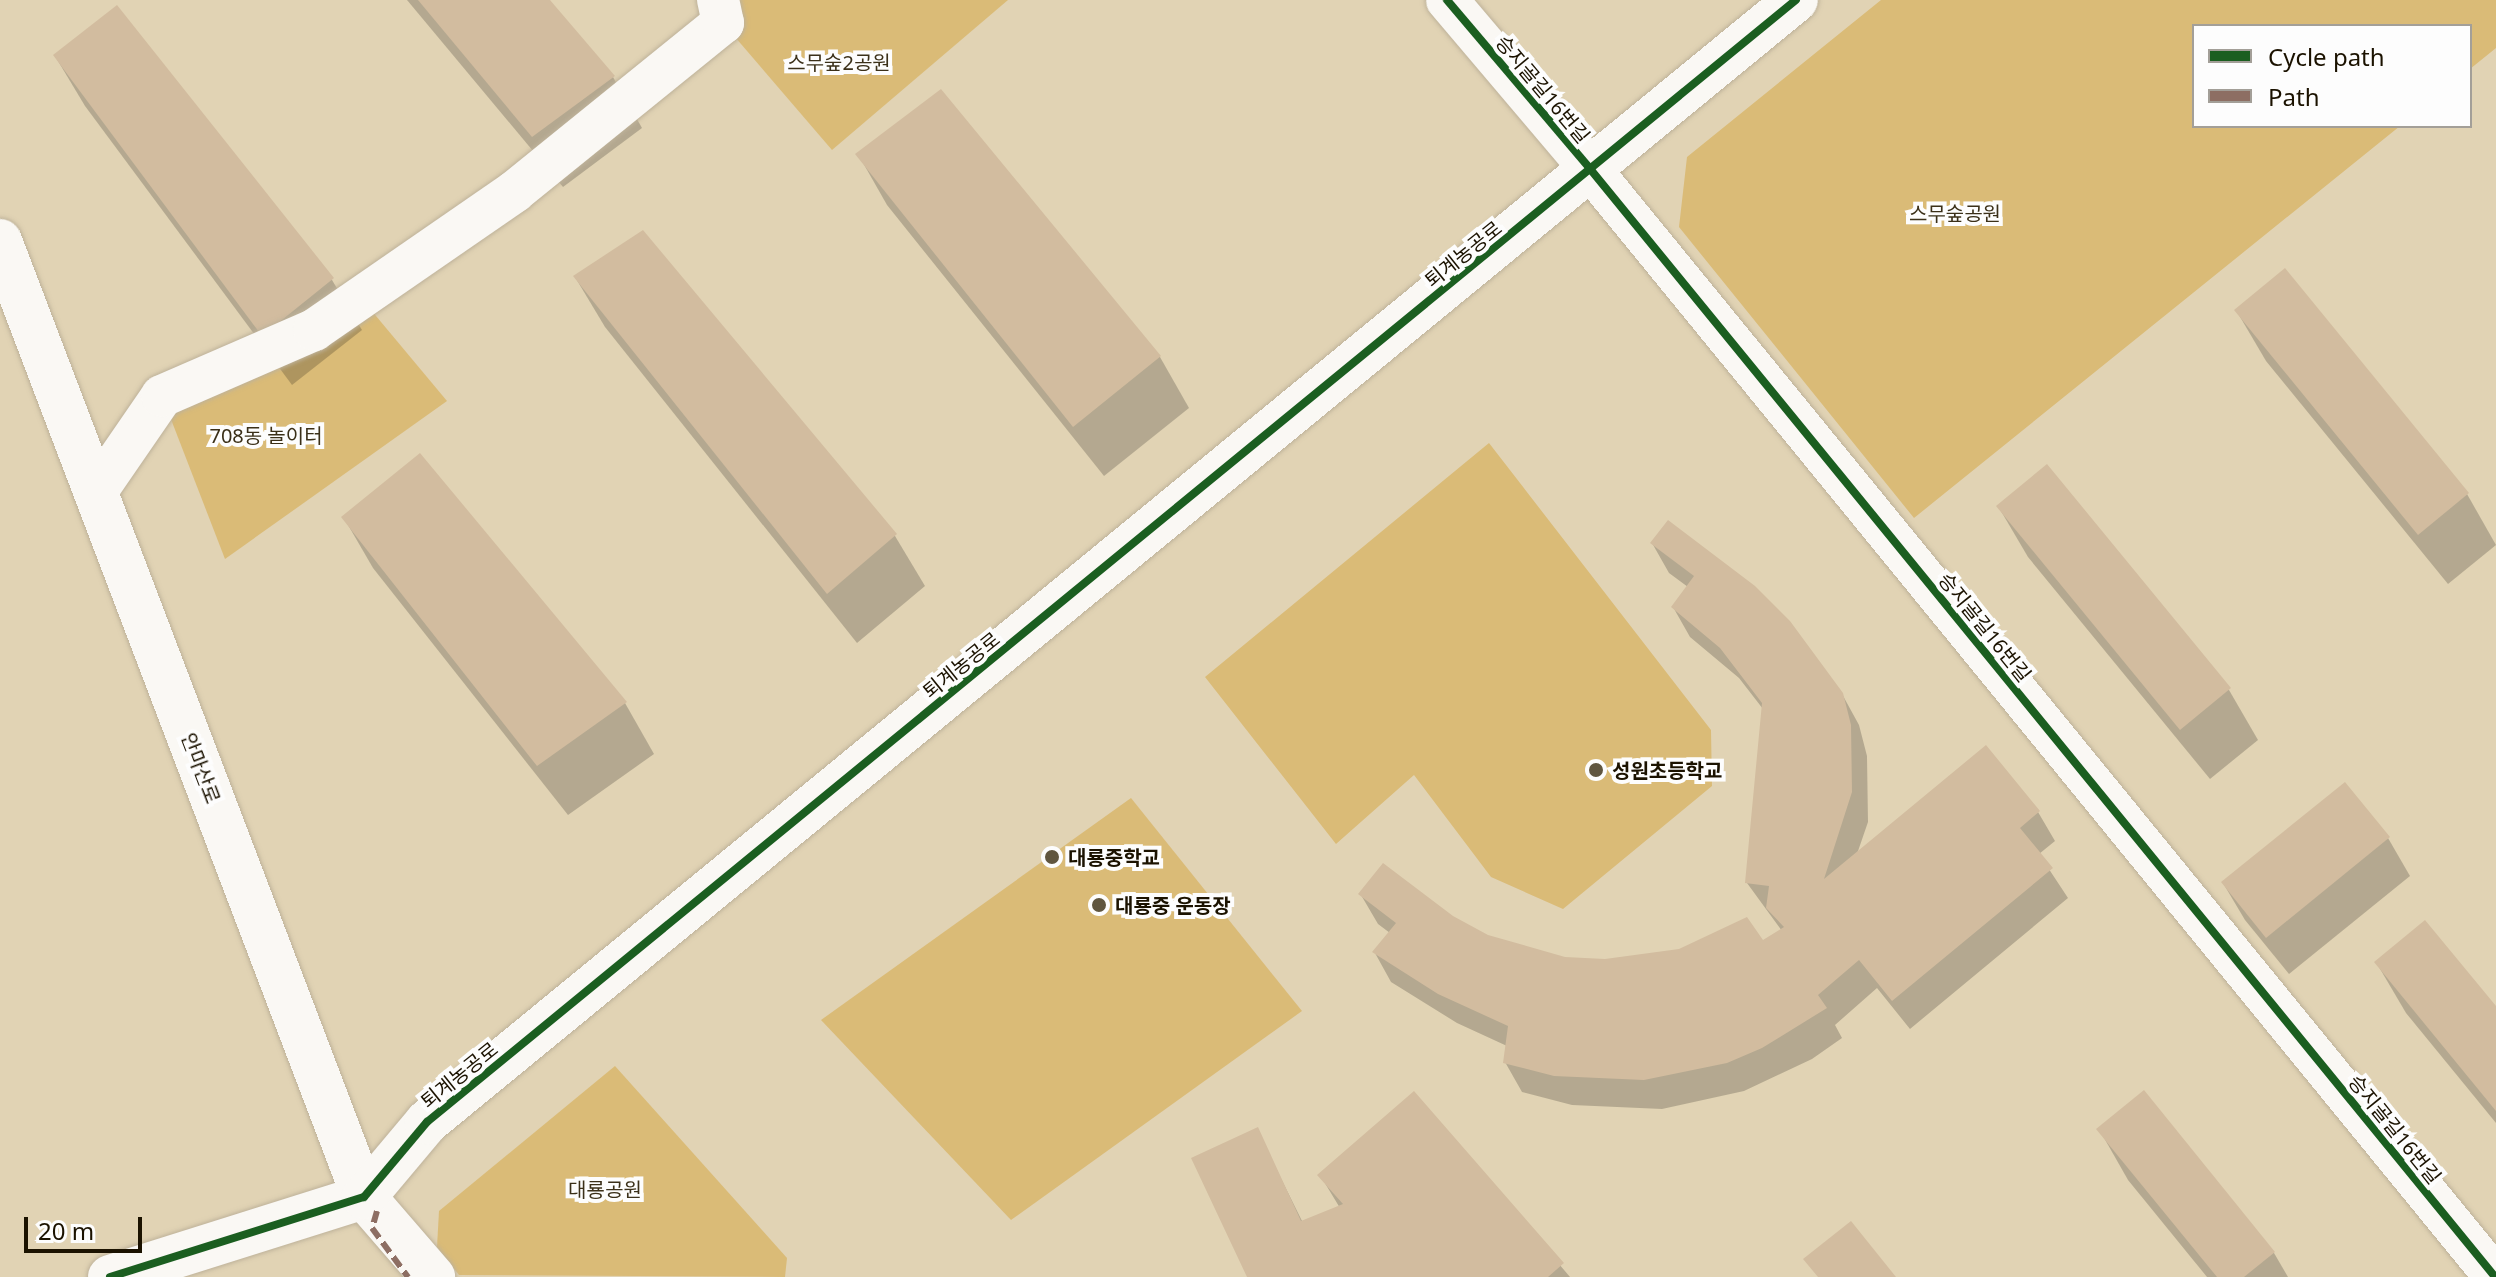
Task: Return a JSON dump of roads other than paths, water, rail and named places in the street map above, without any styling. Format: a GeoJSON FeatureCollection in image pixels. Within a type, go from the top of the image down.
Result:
{"type":"FeatureCollection","features":[{"type":"Feature","properties":{"kind":"street"},"geometry":{"type":"LineString","coordinates":[[96,492],[162,396],[314,330],[514,192],[723,23],[718,0]]}},
{"type":"Feature","properties":{"kind":"street","name":"승지골길16번길"},"geometry":{"type":"LineString","coordinates":[[1447,0],[1591,170],[2495,1277]]}},
{"type":"Feature","properties":{"kind":"street","name":"퇴계농공로"},"geometry":{"type":"LineString","coordinates":[[364,1197],[427,1122],[1796,0]]}},
{"type":"Feature","properties":{"kind":"street","name":"안마산로"},"geometry":{"type":"LineString","coordinates":[[0,241],[364,1197],[433,1277]]}},
{"type":"Feature","properties":{"kind":"street"},"geometry":{"type":"LineString","coordinates":[[110,1277],[364,1197]]}},
{"type":"Feature","properties":{"kind":"place","name":"성원초등학교"},"geometry":{"type":"Point","coordinates":[1596,770]}},
{"type":"Feature","properties":{"kind":"place","name":"대룡중학교"},"geometry":{"type":"Point","coordinates":[1052,857]}},
{"type":"Feature","properties":{"kind":"place","name":"대룡중 운동장"},"geometry":{"type":"Point","coordinates":[1099,905]}},
{"type":"Feature","properties":{"kind":"park label","name":"스무숲2공원"},"geometry":{"type":"Point","coordinates":[839,62]}},
{"type":"Feature","properties":{"kind":"park label","name":"스무숲공원"},"geometry":{"type":"Point","coordinates":[1955,213]}},
{"type":"Feature","properties":{"kind":"park label","name":"708동 놀이터"},"geometry":{"type":"Point","coordinates":[266,435]}},
{"type":"Feature","properties":{"kind":"park label","name":"대룡공원"},"geometry":{"type":"Point","coordinates":[605,1189]}}]}
